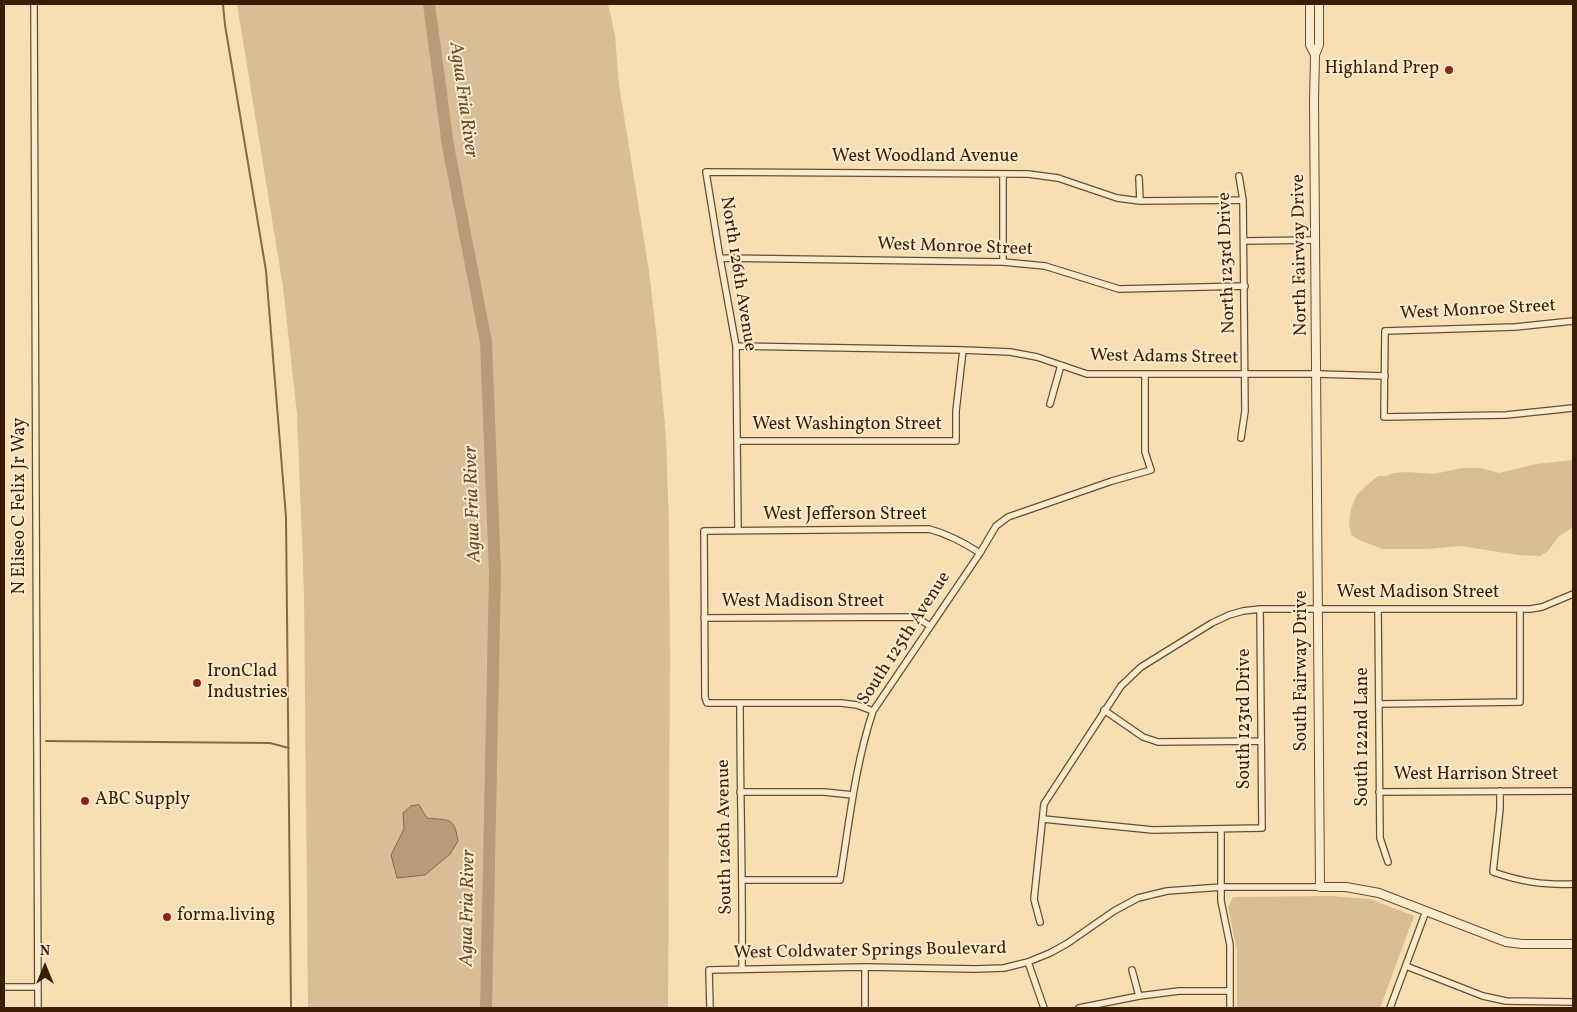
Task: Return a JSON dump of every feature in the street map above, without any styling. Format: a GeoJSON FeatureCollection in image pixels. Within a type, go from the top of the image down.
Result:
{"type":"FeatureCollection","features":[{"type":"Feature","properties":{"kind":"street","name":"N Eliseo C Felix Jr Way"},"geometry":{"type":"LineString","coordinates":[[34,4],[38,1008]]}},
{"type":"Feature","properties":{"kind":"street","name":"North Fairway Drive"},"geometry":{"type":"LineString","coordinates":[[1310,4],[1310,45],[1315,55]]}},
{"type":"Feature","properties":{"kind":"street","name":"North Fairway Drive"},"geometry":{"type":"LineString","coordinates":[[1317,455],[1314,111],[1315,55],[1319,45],[1319,4]]}},
{"type":"Feature","properties":{"kind":"street","name":"West Woodland Avenue"},"geometry":{"type":"LineString","coordinates":[[706,172],[1028,174],[1058,178],[1117,198],[1140,201],[1243,200]]}},
{"type":"Feature","properties":{"kind":"street","name":"North 126th Avenue"},"geometry":{"type":"LineString","coordinates":[[706,172],[736,346],[738,441]]}},
{"type":"Feature","properties":{"kind":"street"},"geometry":{"type":"LineString","coordinates":[[1003,174],[1004,262]]}},
{"type":"Feature","properties":{"kind":"street","name":"North 123rd Drive"},"geometry":{"type":"LineString","coordinates":[[1239,176],[1243,200],[1246,374],[1245,411],[1241,438]]}},
{"type":"Feature","properties":{"kind":"street"},"geometry":{"type":"LineString","coordinates":[[1139,178],[1140,201]]}},
{"type":"Feature","properties":{"kind":"street"},"geometry":{"type":"LineString","coordinates":[[1244,241],[1316,240]]}},
{"type":"Feature","properties":{"kind":"street","name":"West Monroe Street"},"geometry":{"type":"LineString","coordinates":[[720,258],[1004,262],[1045,266],[1120,290],[1245,286]]}},
{"type":"Feature","properties":{"kind":"street","name":"West Monroe Street"},"geometry":{"type":"LineString","coordinates":[[1385,376],[1385,331],[1515,327],[1573,320]]}},
{"type":"Feature","properties":{"kind":"street","name":"West Adams Street"},"geometry":{"type":"LineString","coordinates":[[736,346],[1010,352],[1037,357],[1087,374],[1317,374],[1385,376]]}},
{"type":"Feature","properties":{"kind":"street","name":"West Washington Street"},"geometry":{"type":"LineString","coordinates":[[738,441],[956,441],[956,411],[963,350]]}},
{"type":"Feature","properties":{"kind":"street"},"geometry":{"type":"LineString","coordinates":[[1050,404],[1061,365]]}},
{"type":"Feature","properties":{"kind":"street","name":"South 125th Avenue"},"geometry":{"type":"LineString","coordinates":[[743,880],[840,880],[865,733],[873,711],[980,553],[996,526],[1008,517],[1112,481],[1151,470],[1146,452],[1145,374]]}},
{"type":"Feature","properties":{"kind":"street"},"geometry":{"type":"LineString","coordinates":[[1385,376],[1384,417],[1506,415],[1573,408]]}},
{"type":"Feature","properties":{"kind":"street"},"geometry":{"type":"LineString","coordinates":[[738,441],[738,530]]}},
{"type":"Feature","properties":{"kind":"street","name":"South Fairway Drive"},"geometry":{"type":"LineString","coordinates":[[1317,455],[1320,887]]}},
{"type":"Feature","properties":{"kind":"street","name":"West Jefferson Street"},"geometry":{"type":"LineString","coordinates":[[704,618],[704,531],[929,529],[947,534],[980,553]]}},
{"type":"Feature","properties":{"kind":"street","name":"West Madison Street"},"geometry":{"type":"LineString","coordinates":[[1040,922],[1034,900],[1044,804],[1121,686],[1141,668],[1212,623],[1229,615],[1260,609],[1520,609],[1542,607],[1573,594]]}},
{"type":"Feature","properties":{"kind":"street","name":"South 123rd Drive"},"geometry":{"type":"LineString","coordinates":[[1221,830],[1262,828],[1260,609]]}},
{"type":"Feature","properties":{"kind":"street","name":"South 122nd Lane"},"geometry":{"type":"LineString","coordinates":[[1378,609],[1380,838],[1388,862]]}},
{"type":"Feature","properties":{"kind":"street"},"geometry":{"type":"LineString","coordinates":[[1380,704],[1520,702],[1520,609]]}},
{"type":"Feature","properties":{"kind":"street","name":"West Madison Street"},"geometry":{"type":"LineString","coordinates":[[704,618],[916,617],[930,626]]}},
{"type":"Feature","properties":{"kind":"street"},"geometry":{"type":"LineString","coordinates":[[704,618],[705,697],[707,703],[841,703],[873,711]]}},
{"type":"Feature","properties":{"kind":"street","name":"South 126th Avenue"},"geometry":{"type":"LineString","coordinates":[[740,704],[743,880],[742,970]]}},
{"type":"Feature","properties":{"kind":"street"},"geometry":{"type":"LineString","coordinates":[[1104,710],[1143,737],[1158,742],[1261,741]]}},
{"type":"Feature","properties":{"kind":"street"},"geometry":{"type":"LineString","coordinates":[[1500,791],[1500,810],[1493,872],[1513,879],[1534,883],[1548,885],[1573,884]]}},
{"type":"Feature","properties":{"kind":"street","name":"West Harrison Street"},"geometry":{"type":"LineString","coordinates":[[1379,792],[1573,791]]}},
{"type":"Feature","properties":{"kind":"street"},"geometry":{"type":"LineString","coordinates":[[740,792],[824,792],[854,795]]}},
{"type":"Feature","properties":{"kind":"street"},"geometry":{"type":"LineString","coordinates":[[1043,819],[1153,830],[1221,830],[1221,901],[1230,945],[1230,1008]]}},
{"type":"Feature","properties":{"kind":"street","name":"West Coldwater Springs Boulevard"},"geometry":{"type":"LineString","coordinates":[[710,1008],[709,970],[865,966],[1004,968],[1028,962],[1050,953],[1114,911],[1138,898],[1167,891],[1222,888],[1346,887],[1371,891],[1506,942],[1522,944],[1573,944]]}},
{"type":"Feature","properties":{"kind":"street"},"geometry":{"type":"LineString","coordinates":[[1390,1008],[1426,911]]}},
{"type":"Feature","properties":{"kind":"street"},"geometry":{"type":"LineString","coordinates":[[1028,962],[1044,1008]]}},
{"type":"Feature","properties":{"kind":"street"},"geometry":{"type":"LineString","coordinates":[[865,966],[865,1008]]}},
{"type":"Feature","properties":{"kind":"street"},"geometry":{"type":"LineString","coordinates":[[1406,966],[1491,998],[1506,1001],[1573,1002]]}},
{"type":"Feature","properties":{"kind":"street"},"geometry":{"type":"LineString","coordinates":[[1132,970],[1139,996]]}},
{"type":"Feature","properties":{"kind":"street"},"geometry":{"type":"LineString","coordinates":[[4,987],[38,987]]}},
{"type":"Feature","properties":{"kind":"street"},"geometry":{"type":"LineString","coordinates":[[1079,1008],[1139,996],[1179,991],[1230,991]]}},
{"type":"Feature","properties":{"kind":"shaded area"},"geometry":{"type":"Polygon","coordinates":[[[237,4],[608,4],[615,35],[619,85],[649,271],[666,437],[670,658],[668,1008],[308,1008],[304,591],[297,414],[283,287],[237,4]]]}},
{"type":"Feature","properties":{"kind":"shaded area"},"geometry":{"type":"Polygon","coordinates":[[[1573,460],[1573,527],[1558,537],[1548,551],[1540,556],[1518,555],[1461,546],[1427,549],[1383,549],[1351,535],[1349,523],[1351,509],[1357,494],[1378,476],[1407,472],[1434,474],[1462,468],[1480,468],[1499,473],[1536,464],[1573,460]]]}},
{"type":"Feature","properties":{"kind":"shaded area"},"geometry":{"type":"Polygon","coordinates":[[[419,805],[427,818],[450,821],[455,827],[458,841],[450,854],[425,875],[397,878],[391,855],[404,829],[403,813],[411,806],[419,805]]]}},
{"type":"Feature","properties":{"kind":"shaded area"},"geometry":{"type":"Polygon","coordinates":[[[1331,896],[1370,899],[1414,916],[1380,1008],[1237,1008],[1237,951],[1228,907],[1233,897],[1331,896]]]}},
{"type":"Feature","properties":{"kind":"waterway"},"geometry":{"type":"LineString","coordinates":[[223,4],[266,271],[286,517],[291,1008]]}},
{"type":"Feature","properties":{"kind":"waterway","name":"Agua Fria River"},"geometry":{"type":"LineString","coordinates":[[429,4],[448,146],[486,342],[495,573],[486,1008]]}},
{"type":"Feature","properties":{"kind":"waterway"},"geometry":{"type":"LineString","coordinates":[[46,741],[270,743],[289,748]]}},
{"type":"Feature","properties":{"kind":"place","name":"Highland Prep"},"geometry":{"type":"Point","coordinates":[1449,70]}},
{"type":"Feature","properties":{"kind":"place","name":"IronClad Industries"},"geometry":{"type":"Point","coordinates":[197,683]}},
{"type":"Feature","properties":{"kind":"place","name":"ABC Supply"},"geometry":{"type":"Point","coordinates":[85,801]}},
{"type":"Feature","properties":{"kind":"place","name":"forma.living"},"geometry":{"type":"Point","coordinates":[167,917]}}]}
